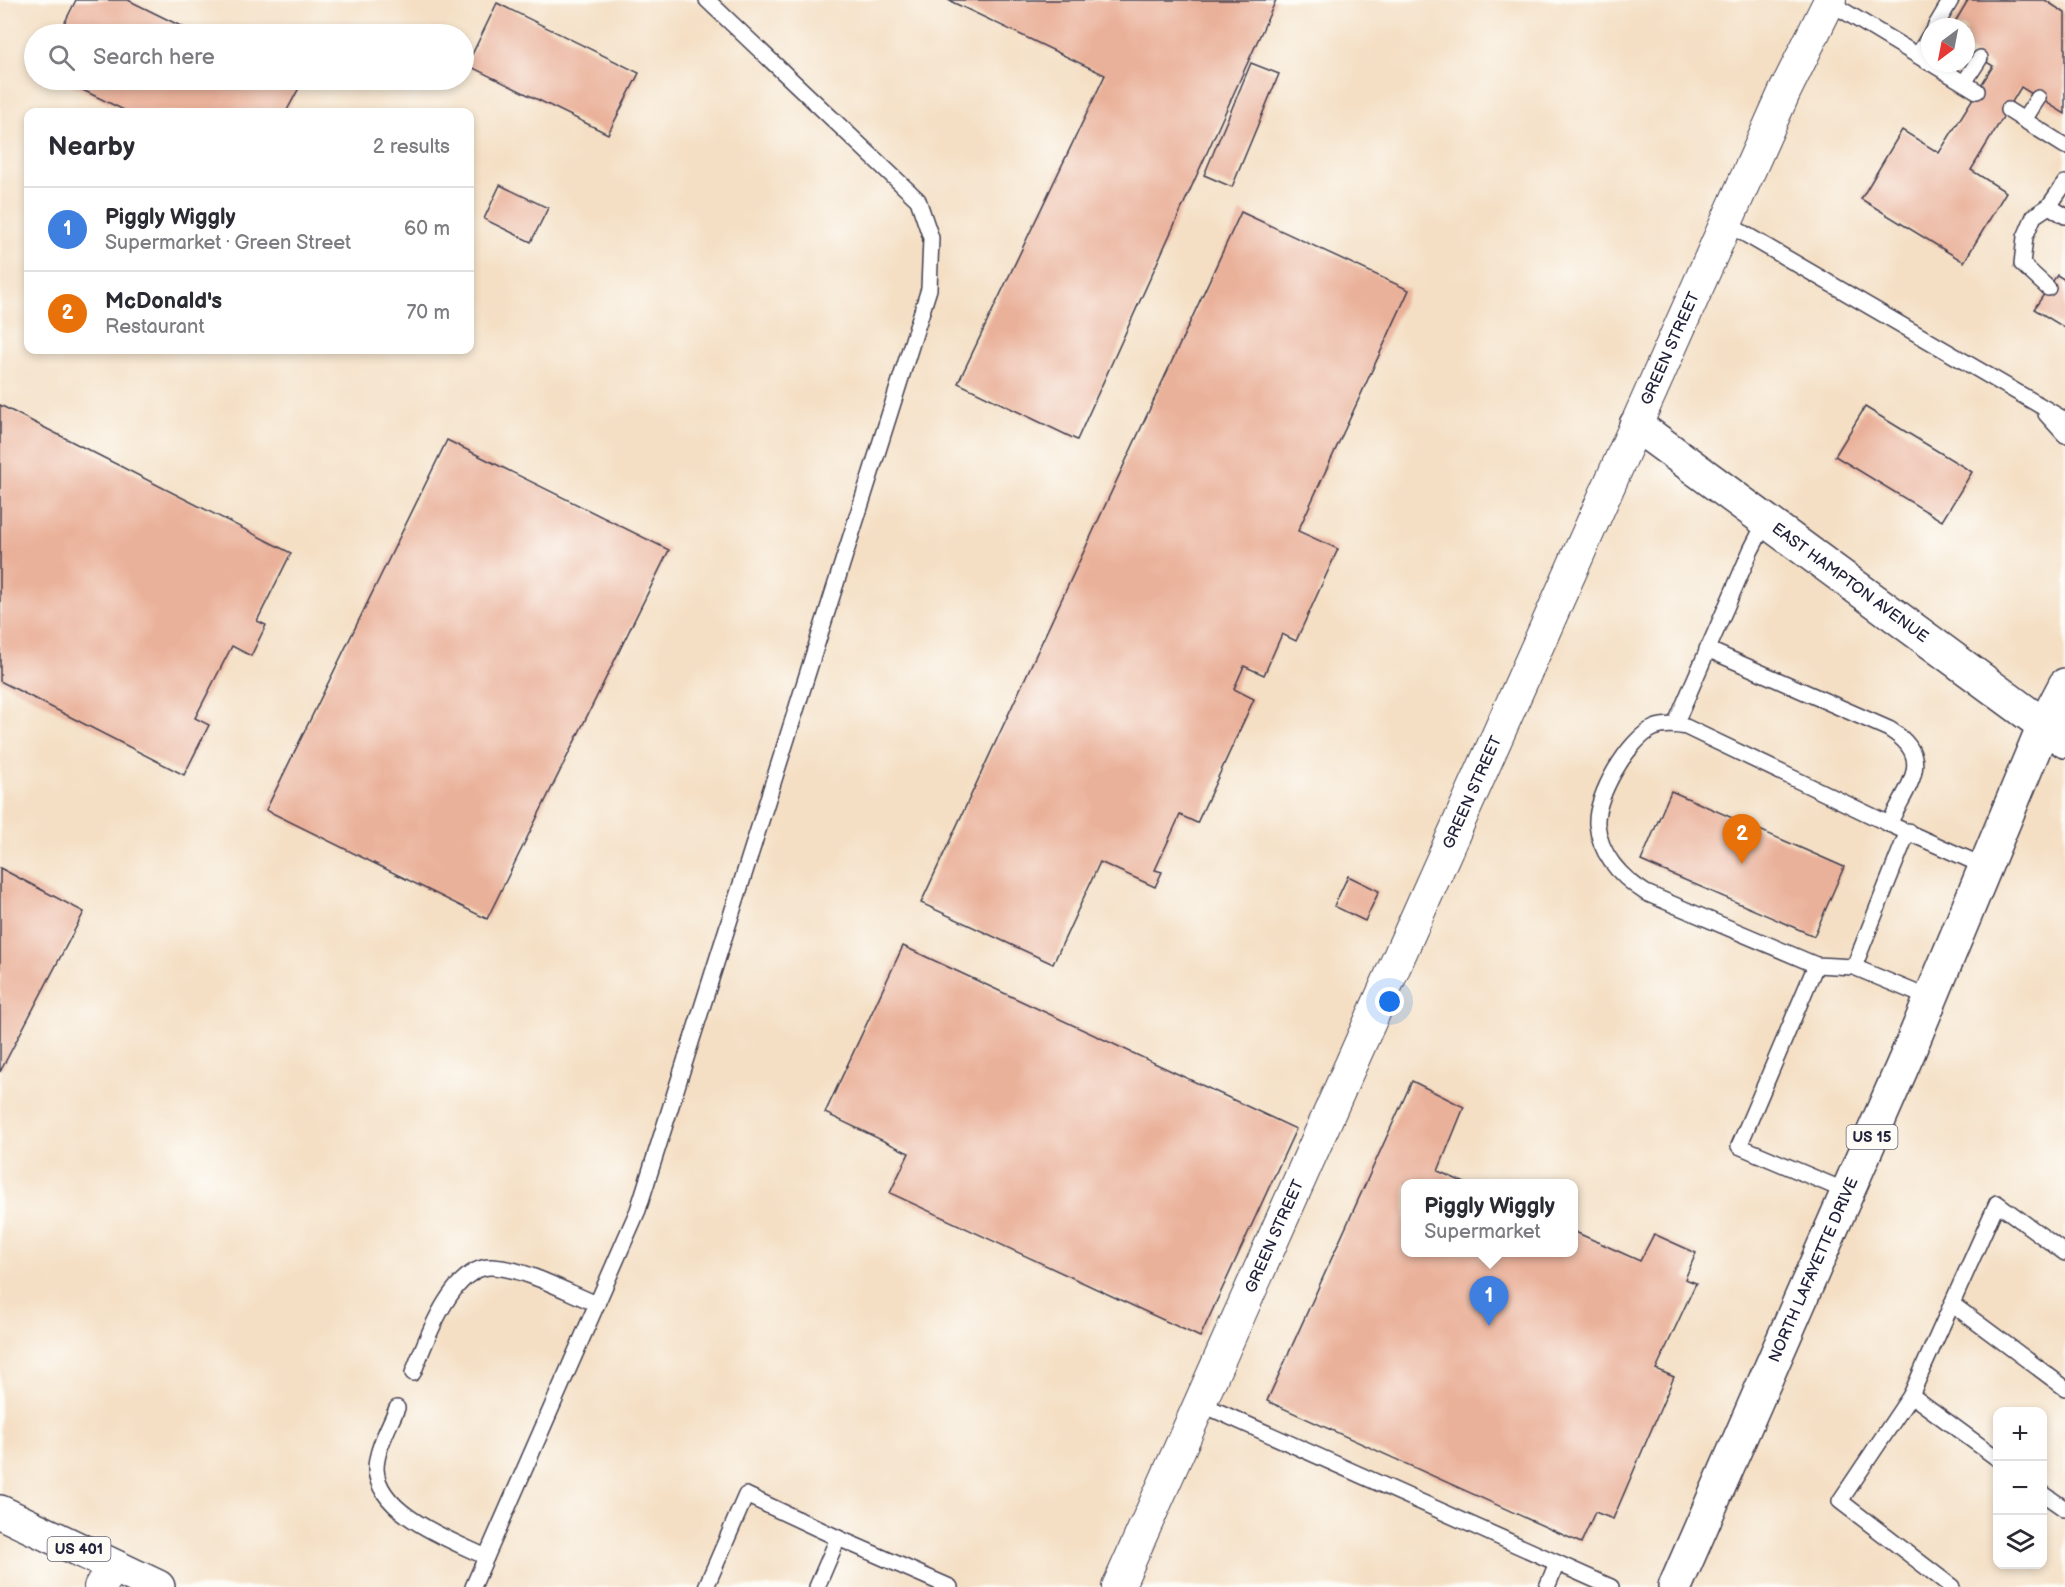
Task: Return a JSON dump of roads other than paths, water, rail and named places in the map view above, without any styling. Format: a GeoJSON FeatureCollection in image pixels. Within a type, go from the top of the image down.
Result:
{"type":"FeatureCollection","features":[{"type":"Feature","properties":{"kind":"main road","name":"EAST HAMPTON AVENUE"},"geometry":{"type":"LineString","coordinates":[[1636,425],[2055,733]]}},
{"type":"Feature","properties":{"kind":"main road","name":"NORTH LAFAYETTE DRIVE"},"geometry":{"type":"LineString","coordinates":[[1674,1587],[1848,1192],[1986,867],[2055,733],[2065,685]]}},
{"type":"Feature","properties":{"kind":"main road","name":"US 401"},"geometry":{"type":"LineString","coordinates":[[0,1512],[107,1577],[158,1587]]}},
{"type":"Feature","properties":{"kind":"street","name":"GREEN STREET"},"geometry":{"type":"LineString","coordinates":[[1118,1587],[1784,93],[1829,1]]}},
{"type":"Feature","properties":{"kind":"lane"},"geometry":{"type":"LineString","coordinates":[[473,1587],[638,1210],[929,289],[931,238],[918,200],[707,0]]}},
{"type":"Feature","properties":{"kind":"lane"},"geometry":{"type":"LineString","coordinates":[[1940,18],[1951,0]]}},
{"type":"Feature","properties":{"kind":"lane"},"geometry":{"type":"LineString","coordinates":[[1829,1],[1921,57]]}},
{"type":"Feature","properties":{"kind":"lane"},"geometry":{"type":"LineString","coordinates":[[1946,72],[1970,87],[1980,58]]}},
{"type":"Feature","properties":{"kind":"lane"},"geometry":{"type":"LineString","coordinates":[[2024,120],[2038,98]]}},
{"type":"Feature","properties":{"kind":"lane"},"geometry":{"type":"LineString","coordinates":[[2008,110],[2065,146]]}},
{"type":"Feature","properties":{"kind":"lane"},"geometry":{"type":"LineString","coordinates":[[2048,288],[2022,264],[2025,237],[2034,216],[2049,206],[2065,183]]}},
{"type":"Feature","properties":{"kind":"lane"},"geometry":{"type":"LineString","coordinates":[[2049,206],[2065,216]]}},
{"type":"Feature","properties":{"kind":"lane"},"geometry":{"type":"LineString","coordinates":[[1726,223],[2065,420]]}},
{"type":"Feature","properties":{"kind":"lane"},"geometry":{"type":"LineString","coordinates":[[2034,401],[2065,435]]}},
{"type":"Feature","properties":{"kind":"lane"},"geometry":{"type":"LineString","coordinates":[[1675,725],[1766,521]]}},
{"type":"Feature","properties":{"kind":"lane"},"geometry":{"type":"LineString","coordinates":[[1707,649],[1889,729],[1909,743],[1915,753],[1916,766],[1889,824]]}},
{"type":"Feature","properties":{"kind":"lane"},"geometry":{"type":"LineString","coordinates":[[1931,999],[1854,967],[1816,965],[1646,893],[1630,883],[1608,859],[1597,823],[1599,809],[1619,763],[1641,737],[1654,728],[1675,725],[1696,731],[1889,824],[1986,867]]}},
{"type":"Feature","properties":{"kind":"lane"},"geometry":{"type":"LineString","coordinates":[[1854,967],[1908,831]]}},
{"type":"Feature","properties":{"kind":"lane"},"geometry":{"type":"LineString","coordinates":[[1816,965],[1739,1146],[1848,1192]]}},
{"type":"Feature","properties":{"kind":"lane"},"geometry":{"type":"LineString","coordinates":[[1952,1587],[1840,1501],[1911,1395],[1996,1203],[2065,1253]]}},
{"type":"Feature","properties":{"kind":"lane"},"geometry":{"type":"LineString","coordinates":[[413,1373],[439,1312],[467,1276],[490,1266],[516,1271],[597,1304]]}},
{"type":"Feature","properties":{"kind":"lane"},"geometry":{"type":"LineString","coordinates":[[1952,1304],[2065,1388]]}},
{"type":"Feature","properties":{"kind":"lane"},"geometry":{"type":"LineString","coordinates":[[1911,1395],[1993,1455]]}},
{"type":"Feature","properties":{"kind":"lane"},"geometry":{"type":"LineString","coordinates":[[1199,1403],[1611,1587]]}},
{"type":"Feature","properties":{"kind":"lane"},"geometry":{"type":"LineString","coordinates":[[398,1408],[382,1443],[376,1467],[380,1488],[416,1523],[486,1557]]}},
{"type":"Feature","properties":{"kind":"lane"},"geometry":{"type":"LineString","coordinates":[[706,1587],[746,1495],[950,1587]]}},
{"type":"Feature","properties":{"kind":"lane"},"geometry":{"type":"LineString","coordinates":[[2047,1495],[2065,1509]]}},
{"type":"Feature","properties":{"kind":"lane"},"geometry":{"type":"LineString","coordinates":[[817,1587],[838,1538]]}},
{"type":"Feature","properties":{"kind":"lane"},"geometry":{"type":"LineString","coordinates":[[1547,1587],[1557,1563]]}},
{"type":"Feature","properties":{"kind":"place","name":"McDonald's"},"geometry":{"type":"Point","coordinates":[1742,864]}},
{"type":"Feature","properties":{"kind":"place","name":"Piggly Wiggly"},"geometry":{"type":"Point","coordinates":[1489,1326]}}]}
